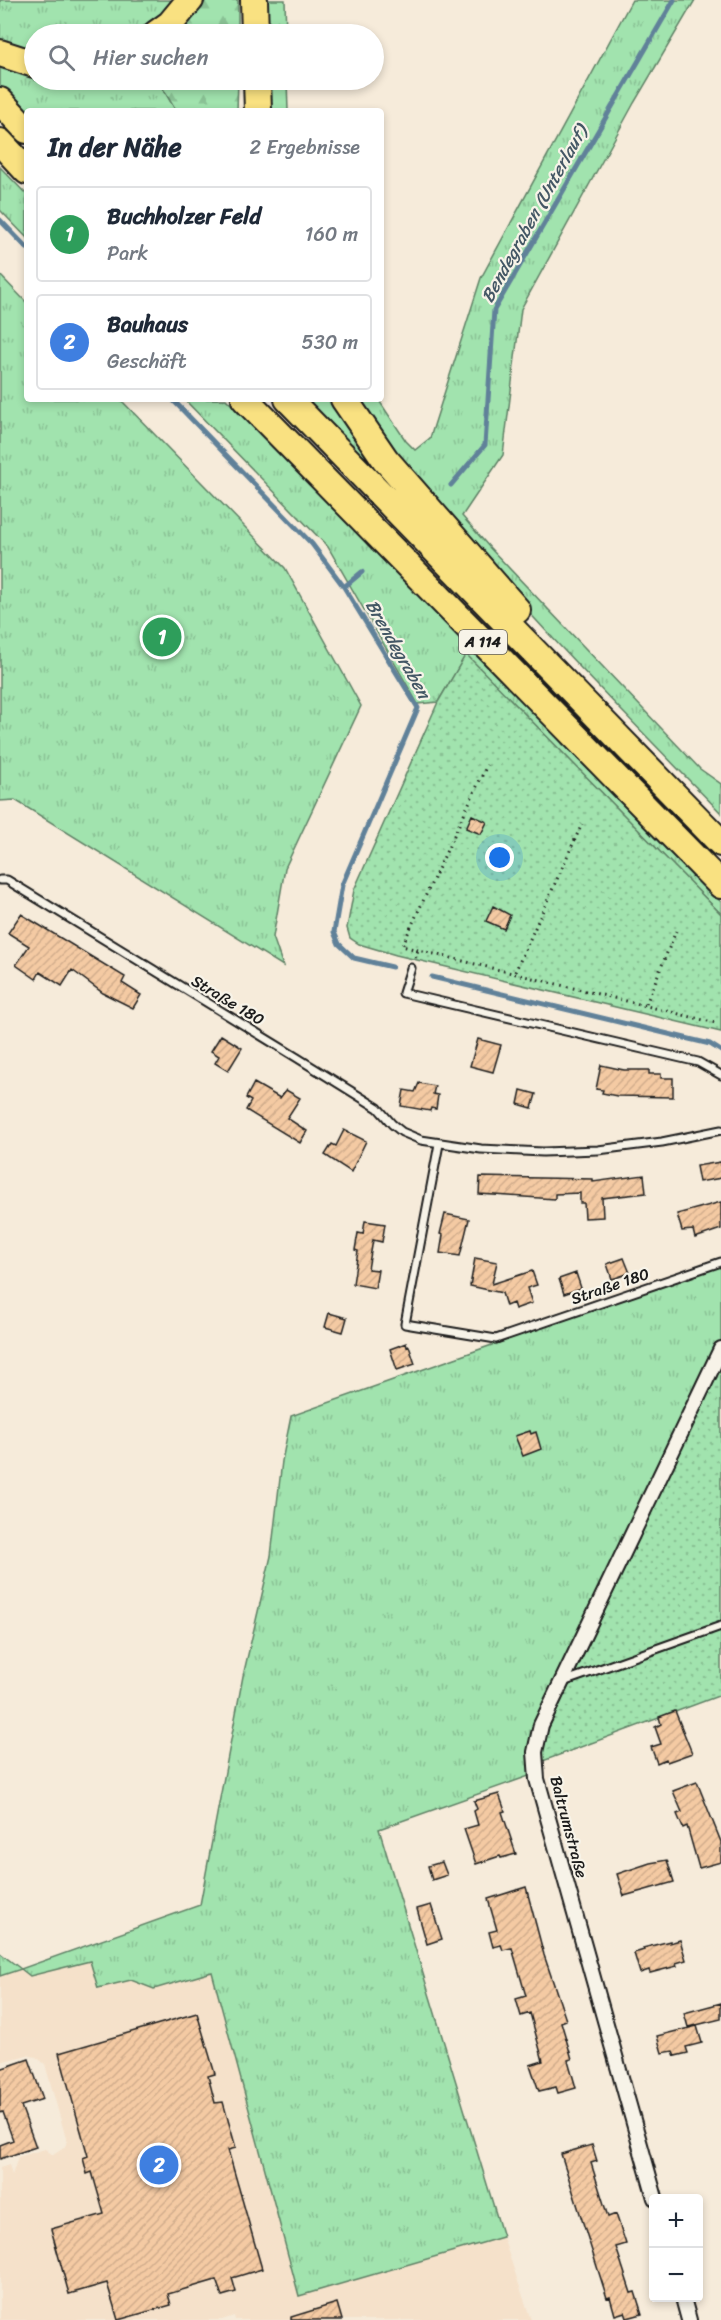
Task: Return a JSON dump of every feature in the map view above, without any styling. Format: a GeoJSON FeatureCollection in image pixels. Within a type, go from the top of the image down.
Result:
{"type":"FeatureCollection","features":[{"type":"Feature","properties":{"kind":"highway"},"geometry":{"type":"LineString","coordinates":[[170,24],[190,0]]}},
{"type":"Feature","properties":{"kind":"highway"},"geometry":{"type":"LineString","coordinates":[[254,0],[255,24]]}},
{"type":"Feature","properties":{"kind":"highway"},"geometry":{"type":"LineString","coordinates":[[0,53],[24,61]]}},
{"type":"Feature","properties":{"kind":"highway"},"geometry":{"type":"LineString","coordinates":[[257,90],[258,108]]}},
{"type":"Feature","properties":{"kind":"highway"},"geometry":{"type":"LineString","coordinates":[[0,101],[24,127]]}},
{"type":"Feature","properties":{"kind":"highway"},"geometry":{"type":"LineString","coordinates":[[0,142],[24,168]]}},
{"type":"Feature","properties":{"kind":"highway","name":"A 114"},"geometry":{"type":"LineString","coordinates":[[248,402],[721,885]]}},
{"type":"Feature","properties":{"kind":"highway","name":"A 114"},"geometry":{"type":"LineString","coordinates":[[291,402],[721,841]]}},
{"type":"Feature","properties":{"kind":"highway"},"geometry":{"type":"LineString","coordinates":[[346,402],[385,459],[721,841]]}},
{"type":"Feature","properties":{"kind":"street","name":"Baltrumstraße"},"geometry":{"type":"LineString","coordinates":[[654,2194],[537,1779],[535,1752],[541,1725],[721,1349]]}},
{"type":"Feature","properties":{"kind":"street"},"geometry":{"type":"LineString","coordinates":[[684,2302],[689,2320]]}},
{"type":"Feature","properties":{"kind":"lane","name":"Straße 180"},"geometry":{"type":"LineString","coordinates":[[0,880],[7,880],[378,1108],[402,1132],[439,1144],[532,1151],[598,1150],[662,1142],[721,1130]]}},
{"type":"Feature","properties":{"kind":"lane"},"geometry":{"type":"LineString","coordinates":[[411,968],[403,993],[698,1062],[721,1075]]}},
{"type":"Feature","properties":{"kind":"lane","name":"Straße 180"},"geometry":{"type":"LineString","coordinates":[[439,1144],[405,1323],[496,1339],[721,1262]]}},
{"type":"Feature","properties":{"kind":"lane"},"geometry":{"type":"LineString","coordinates":[[563,1682],[721,1626]]}},
{"type":"Feature","properties":{"kind":"path"},"geometry":{"type":"LineString","coordinates":[[488,765],[402,946],[716,1023]]}},
{"type":"Feature","properties":{"kind":"path"},"geometry":{"type":"LineString","coordinates":[[515,972],[582,824]]}},
{"type":"Feature","properties":{"kind":"path"},"geometry":{"type":"LineString","coordinates":[[645,1004],[676,931]]}},
{"type":"Feature","properties":{"kind":"path"},"geometry":{"type":"LineString","coordinates":[[411,968],[417,950]]}},
{"type":"Feature","properties":{"kind":"shaded area"},"geometry":{"type":"Polygon","coordinates":[[[0,1953],[30,1976],[90,1961],[98,1988],[131,1980],[154,1988],[212,1972],[299,2296],[503,2237],[531,2320],[235,2320],[234,2316],[222,2320],[0,2320],[0,2168],[9,2165],[12,2175],[18,2157],[45,2149],[53,2155],[64,2148],[67,2142],[45,2064],[36,2057],[27,2055],[0,2062],[0,1953]]]}},
{"type":"Feature","properties":{"kind":"green space"},"geometry":{"type":"Polygon","coordinates":[[[0,0],[179,0],[174,7],[152,24],[24,24],[24,50],[0,44],[0,0]]]}},
{"type":"Feature","properties":{"kind":"green space"},"geometry":{"type":"Polygon","coordinates":[[[206,0],[238,0],[238,24],[187,24],[206,0]]]}},
{"type":"Feature","properties":{"kind":"green space"},"geometry":{"type":"Polygon","coordinates":[[[266,0],[285,0],[286,24],[267,24],[266,0]]]}},
{"type":"Feature","properties":{"kind":"green space"},"geometry":{"type":"Polygon","coordinates":[[[632,0],[695,0],[634,103],[521,309],[503,455],[462,516],[700,769],[721,784],[721,813],[580,668],[479,557],[406,469],[359,402],[380,402],[406,441],[415,450],[430,438],[481,278],[632,0]]]}},
{"type":"Feature","properties":{"kind":"green space"},"geometry":{"type":"Polygon","coordinates":[[[0,66],[24,74],[24,90],[164,90],[174,108],[24,108],[24,111],[0,86],[0,66]]]}},
{"type":"Feature","properties":{"kind":"green space"},"geometry":{"type":"Polygon","coordinates":[[[164,90],[238,90],[237,108],[174,108],[164,90]]]}},
{"type":"Feature","properties":{"kind":"green space"},"geometry":{"type":"Polygon","coordinates":[[[268,90],[287,90],[288,108],[269,108],[268,90]]]}},
{"type":"Feature","properties":{"kind":"green space"},"geometry":{"type":"Polygon","coordinates":[[[0,167],[24,192],[24,235],[0,210],[0,167]]]}},
{"type":"Feature","properties":{"kind":"green space"},"geometry":{"type":"Polygon","coordinates":[[[0,275],[24,300],[24,402],[123,402],[285,568],[361,706],[285,868],[273,937],[283,966],[15,800],[0,801],[0,275]]]}},
{"type":"Feature","properties":{"kind":"green space"},"geometry":{"type":"Polygon","coordinates":[[[187,402],[229,402],[721,902],[721,914],[466,655],[438,702],[418,704],[328,547],[187,402]]]}},
{"type":"Feature","properties":{"kind":"green space"},"geometry":{"type":"Polygon","coordinates":[[[306,402],[333,402],[386,475],[400,499],[306,402]]]}},
{"type":"Feature","properties":{"kind":"green space"},"geometry":{"type":"Polygon","coordinates":[[[466,654],[721,914],[721,1032],[396,955],[359,944],[350,938],[347,928],[354,890],[438,702],[466,654]]]}},
{"type":"Feature","properties":{"kind":"green space"},"geometry":{"type":"Polygon","coordinates":[[[721,1264],[721,1342],[534,1723],[529,1776],[379,1829],[503,2237],[299,2296],[212,1972],[154,1989],[131,1980],[98,1988],[90,1961],[30,1976],[21,1969],[200,1905],[243,1676],[271,1556],[282,1461],[291,1416],[721,1264]]]}},
{"type":"Feature","properties":{"kind":"green space"},"geometry":{"type":"Polygon","coordinates":[[[721,1366],[721,1695],[543,1761],[542,1742],[721,1366]]]}},
{"type":"Feature","properties":{"kind":"green space"},"geometry":{"type":"Polygon","coordinates":[[[0,1953],[21,1969],[0,1976],[0,1953]]]}},
{"type":"Feature","properties":{"kind":"building"},"geometry":{"type":"Polygon","coordinates":[[[472,815],[487,822],[481,834],[466,828],[472,815]]]}},
{"type":"Feature","properties":{"kind":"building"},"geometry":{"type":"Polygon","coordinates":[[[493,906],[510,915],[504,929],[486,921],[493,906]]]}},
{"type":"Feature","properties":{"kind":"building"},"geometry":{"type":"Polygon","coordinates":[[[21,914],[125,977],[122,983],[141,995],[133,1008],[103,993],[72,970],[62,986],[40,972],[36,979],[16,965],[29,946],[8,933],[21,914]]]}},
{"type":"Feature","properties":{"kind":"building"},"geometry":{"type":"Polygon","coordinates":[[[221,1035],[242,1048],[228,1071],[215,1063],[219,1056],[211,1051],[221,1035]]]}},
{"type":"Feature","properties":{"kind":"building"},"geometry":{"type":"Polygon","coordinates":[[[478,1039],[501,1045],[493,1072],[470,1066],[478,1039]]]}},
{"type":"Feature","properties":{"kind":"building"},"geometry":{"type":"Polygon","coordinates":[[[601,1065],[624,1070],[649,1070],[649,1074],[661,1074],[661,1078],[673,1078],[673,1097],[617,1096],[602,1093],[603,1090],[596,1089],[601,1065]]]}},
{"type":"Feature","properties":{"kind":"building"},"geometry":{"type":"Polygon","coordinates":[[[254,1083],[280,1098],[286,1090],[300,1098],[287,1118],[307,1131],[300,1143],[246,1110],[251,1101],[246,1098],[254,1083]]]}},
{"type":"Feature","properties":{"kind":"building"},"geometry":{"type":"Polygon","coordinates":[[[419,1083],[435,1086],[433,1094],[438,1095],[436,1109],[431,1108],[430,1111],[401,1106],[404,1090],[415,1092],[419,1083]]]}},
{"type":"Feature","properties":{"kind":"building"},"geometry":{"type":"Polygon","coordinates":[[[521,1090],[536,1094],[532,1108],[518,1104],[521,1090]]]}},
{"type":"Feature","properties":{"kind":"building"},"geometry":{"type":"Polygon","coordinates":[[[344,1130],[366,1141],[351,1172],[325,1155],[332,1144],[336,1146],[344,1130]]]}},
{"type":"Feature","properties":{"kind":"building"},"geometry":{"type":"Polygon","coordinates":[[[721,1162],[721,1178],[699,1182],[696,1166],[721,1162]]]}},
{"type":"Feature","properties":{"kind":"building"},"geometry":{"type":"Polygon","coordinates":[[[644,1175],[646,1193],[602,1198],[603,1217],[585,1218],[584,1203],[580,1203],[580,1193],[555,1194],[555,1199],[479,1194],[480,1177],[593,1179],[593,1182],[644,1175]]]}},
{"type":"Feature","properties":{"kind":"building"},"geometry":{"type":"Polygon","coordinates":[[[721,1202],[721,1229],[695,1238],[693,1230],[682,1231],[677,1214],[721,1202]]]}},
{"type":"Feature","properties":{"kind":"building"},"geometry":{"type":"Polygon","coordinates":[[[445,1214],[469,1219],[460,1256],[440,1253],[443,1235],[440,1234],[445,1214]]]}},
{"type":"Feature","properties":{"kind":"building"},"geometry":{"type":"Polygon","coordinates":[[[365,1221],[385,1224],[382,1242],[373,1240],[368,1269],[378,1270],[375,1288],[353,1284],[358,1233],[363,1234],[365,1221]]]}},
{"type":"Feature","properties":{"kind":"building"},"geometry":{"type":"Polygon","coordinates":[[[475,1258],[497,1262],[492,1284],[532,1271],[537,1285],[527,1288],[532,1303],[515,1309],[513,1303],[506,1306],[502,1293],[470,1286],[475,1258]]]}},
{"type":"Feature","properties":{"kind":"building"},"geometry":{"type":"Polygon","coordinates":[[[624,1258],[630,1273],[612,1279],[607,1264],[624,1258]]]}},
{"type":"Feature","properties":{"kind":"building"},"geometry":{"type":"Polygon","coordinates":[[[576,1273],[581,1288],[564,1294],[559,1279],[576,1273]]]}},
{"type":"Feature","properties":{"kind":"building"},"geometry":{"type":"Polygon","coordinates":[[[329,1313],[347,1318],[343,1332],[325,1327],[329,1313]]]}},
{"type":"Feature","properties":{"kind":"building"},"geometry":{"type":"Polygon","coordinates":[[[406,1343],[415,1364],[397,1370],[390,1349],[406,1343]]]}},
{"type":"Feature","properties":{"kind":"building"},"geometry":{"type":"Polygon","coordinates":[[[530,1431],[531,1434],[536,1432],[541,1449],[523,1456],[515,1436],[530,1431]]]}},
{"type":"Feature","properties":{"kind":"building"},"geometry":{"type":"Polygon","coordinates":[[[675,1711],[692,1753],[657,1763],[651,1747],[661,1744],[655,1727],[661,1724],[659,1717],[675,1711]]]}},
{"type":"Feature","properties":{"kind":"building"},"geometry":{"type":"Polygon","coordinates":[[[697,1782],[721,1842],[721,1862],[699,1868],[687,1826],[683,1828],[677,1814],[682,1812],[673,1791],[697,1782]]]}},
{"type":"Feature","properties":{"kind":"building"},"geometry":{"type":"Polygon","coordinates":[[[499,1794],[505,1811],[502,1812],[516,1854],[501,1858],[500,1856],[476,1864],[464,1829],[478,1825],[474,1801],[499,1794]]]}},
{"type":"Feature","properties":{"kind":"building"},"geometry":{"type":"Polygon","coordinates":[[[667,1860],[674,1882],[624,1896],[617,1874],[667,1860]]]}},
{"type":"Feature","properties":{"kind":"building"},"geometry":{"type":"Polygon","coordinates":[[[442,1862],[447,1875],[432,1880],[428,1866],[442,1862]]]}},
{"type":"Feature","properties":{"kind":"building"},"geometry":{"type":"Polygon","coordinates":[[[526,1887],[544,1955],[566,2020],[561,2022],[572,2059],[568,2060],[576,2088],[558,2093],[556,2087],[539,2091],[530,2065],[543,2061],[530,2013],[521,2016],[516,1999],[526,1996],[512,1948],[503,1950],[501,1945],[493,1947],[489,1932],[497,1930],[488,1899],[526,1887]]]}},
{"type":"Feature","properties":{"kind":"building"},"geometry":{"type":"Polygon","coordinates":[[[431,1905],[442,1939],[427,1944],[417,1909],[431,1905]]]}},
{"type":"Feature","properties":{"kind":"building"},"geometry":{"type":"Polygon","coordinates":[[[680,1940],[686,1960],[676,1963],[677,1966],[650,1973],[649,1970],[640,1973],[634,1953],[644,1950],[643,1948],[680,1940]]]}},
{"type":"Feature","properties":{"kind":"building"},"geometry":{"type":"Polygon","coordinates":[[[721,2003],[721,2019],[688,2027],[684,2013],[721,2003]]]}},
{"type":"Feature","properties":{"kind":"building"},"geometry":{"type":"Polygon","coordinates":[[[197,2013],[215,2074],[208,2076],[215,2103],[223,2102],[236,2148],[228,2150],[262,2269],[232,2278],[236,2292],[222,2296],[216,2280],[168,2294],[171,2305],[118,2320],[107,2283],[69,2294],[51,2229],[104,2214],[92,2172],[87,2174],[83,2158],[88,2156],[59,2053],[197,2013]]]}},
{"type":"Feature","properties":{"kind":"building"},"geometry":{"type":"Polygon","coordinates":[[[697,2026],[702,2043],[686,2047],[688,2053],[675,2056],[673,2051],[662,2053],[657,2036],[697,2026]]]}},
{"type":"Feature","properties":{"kind":"building"},"geometry":{"type":"Polygon","coordinates":[[[29,2059],[43,2099],[21,2106],[36,2147],[0,2159],[0,2145],[13,2140],[3,2112],[0,2113],[0,2069],[29,2059]]]}},
{"type":"Feature","properties":{"kind":"building"},"geometry":{"type":"Polygon","coordinates":[[[592,2145],[597,2161],[591,2163],[608,2217],[616,2214],[626,2244],[616,2247],[631,2293],[635,2292],[642,2314],[627,2318],[625,2312],[615,2315],[610,2297],[607,2298],[561,2154],[592,2145]]]}},
{"type":"Feature","properties":{"kind":"building"},"geometry":{"type":"Polygon","coordinates":[[[337,2303],[342,2320],[291,2320],[291,2317],[337,2303]]]}},
{"type":"Feature","properties":{"kind":"waterway","name":"Bendegraben (Unterlauf)"},"geometry":{"type":"LineString","coordinates":[[451,485],[485,445],[494,310],[674,0]]}},
{"type":"Feature","properties":{"kind":"waterway","name":"Brendegraben"},"geometry":{"type":"LineString","coordinates":[[0,220],[24,245]]}},
{"type":"Feature","properties":{"kind":"waterway","name":"Brendegraben"},"geometry":{"type":"LineString","coordinates":[[175,402],[312,544],[344,587],[418,708],[342,885],[334,932],[339,944],[354,958],[392,967]]}},
{"type":"Feature","properties":{"kind":"waterway","name":"Bendegraben (Unterlauf)"},"geometry":{"type":"LineString","coordinates":[[344,587],[362,572]]}},
{"type":"Feature","properties":{"kind":"waterway","name":"Brendegraben"},"geometry":{"type":"LineString","coordinates":[[432,977],[710,1044],[721,1051]]}},
{"type":"Feature","properties":{"kind":"place","name":"Buchholzer Feld"},"geometry":{"type":"Point","coordinates":[162,637]}},
{"type":"Feature","properties":{"kind":"place","name":"Bauhaus"},"geometry":{"type":"Point","coordinates":[159,2165]}}]}
